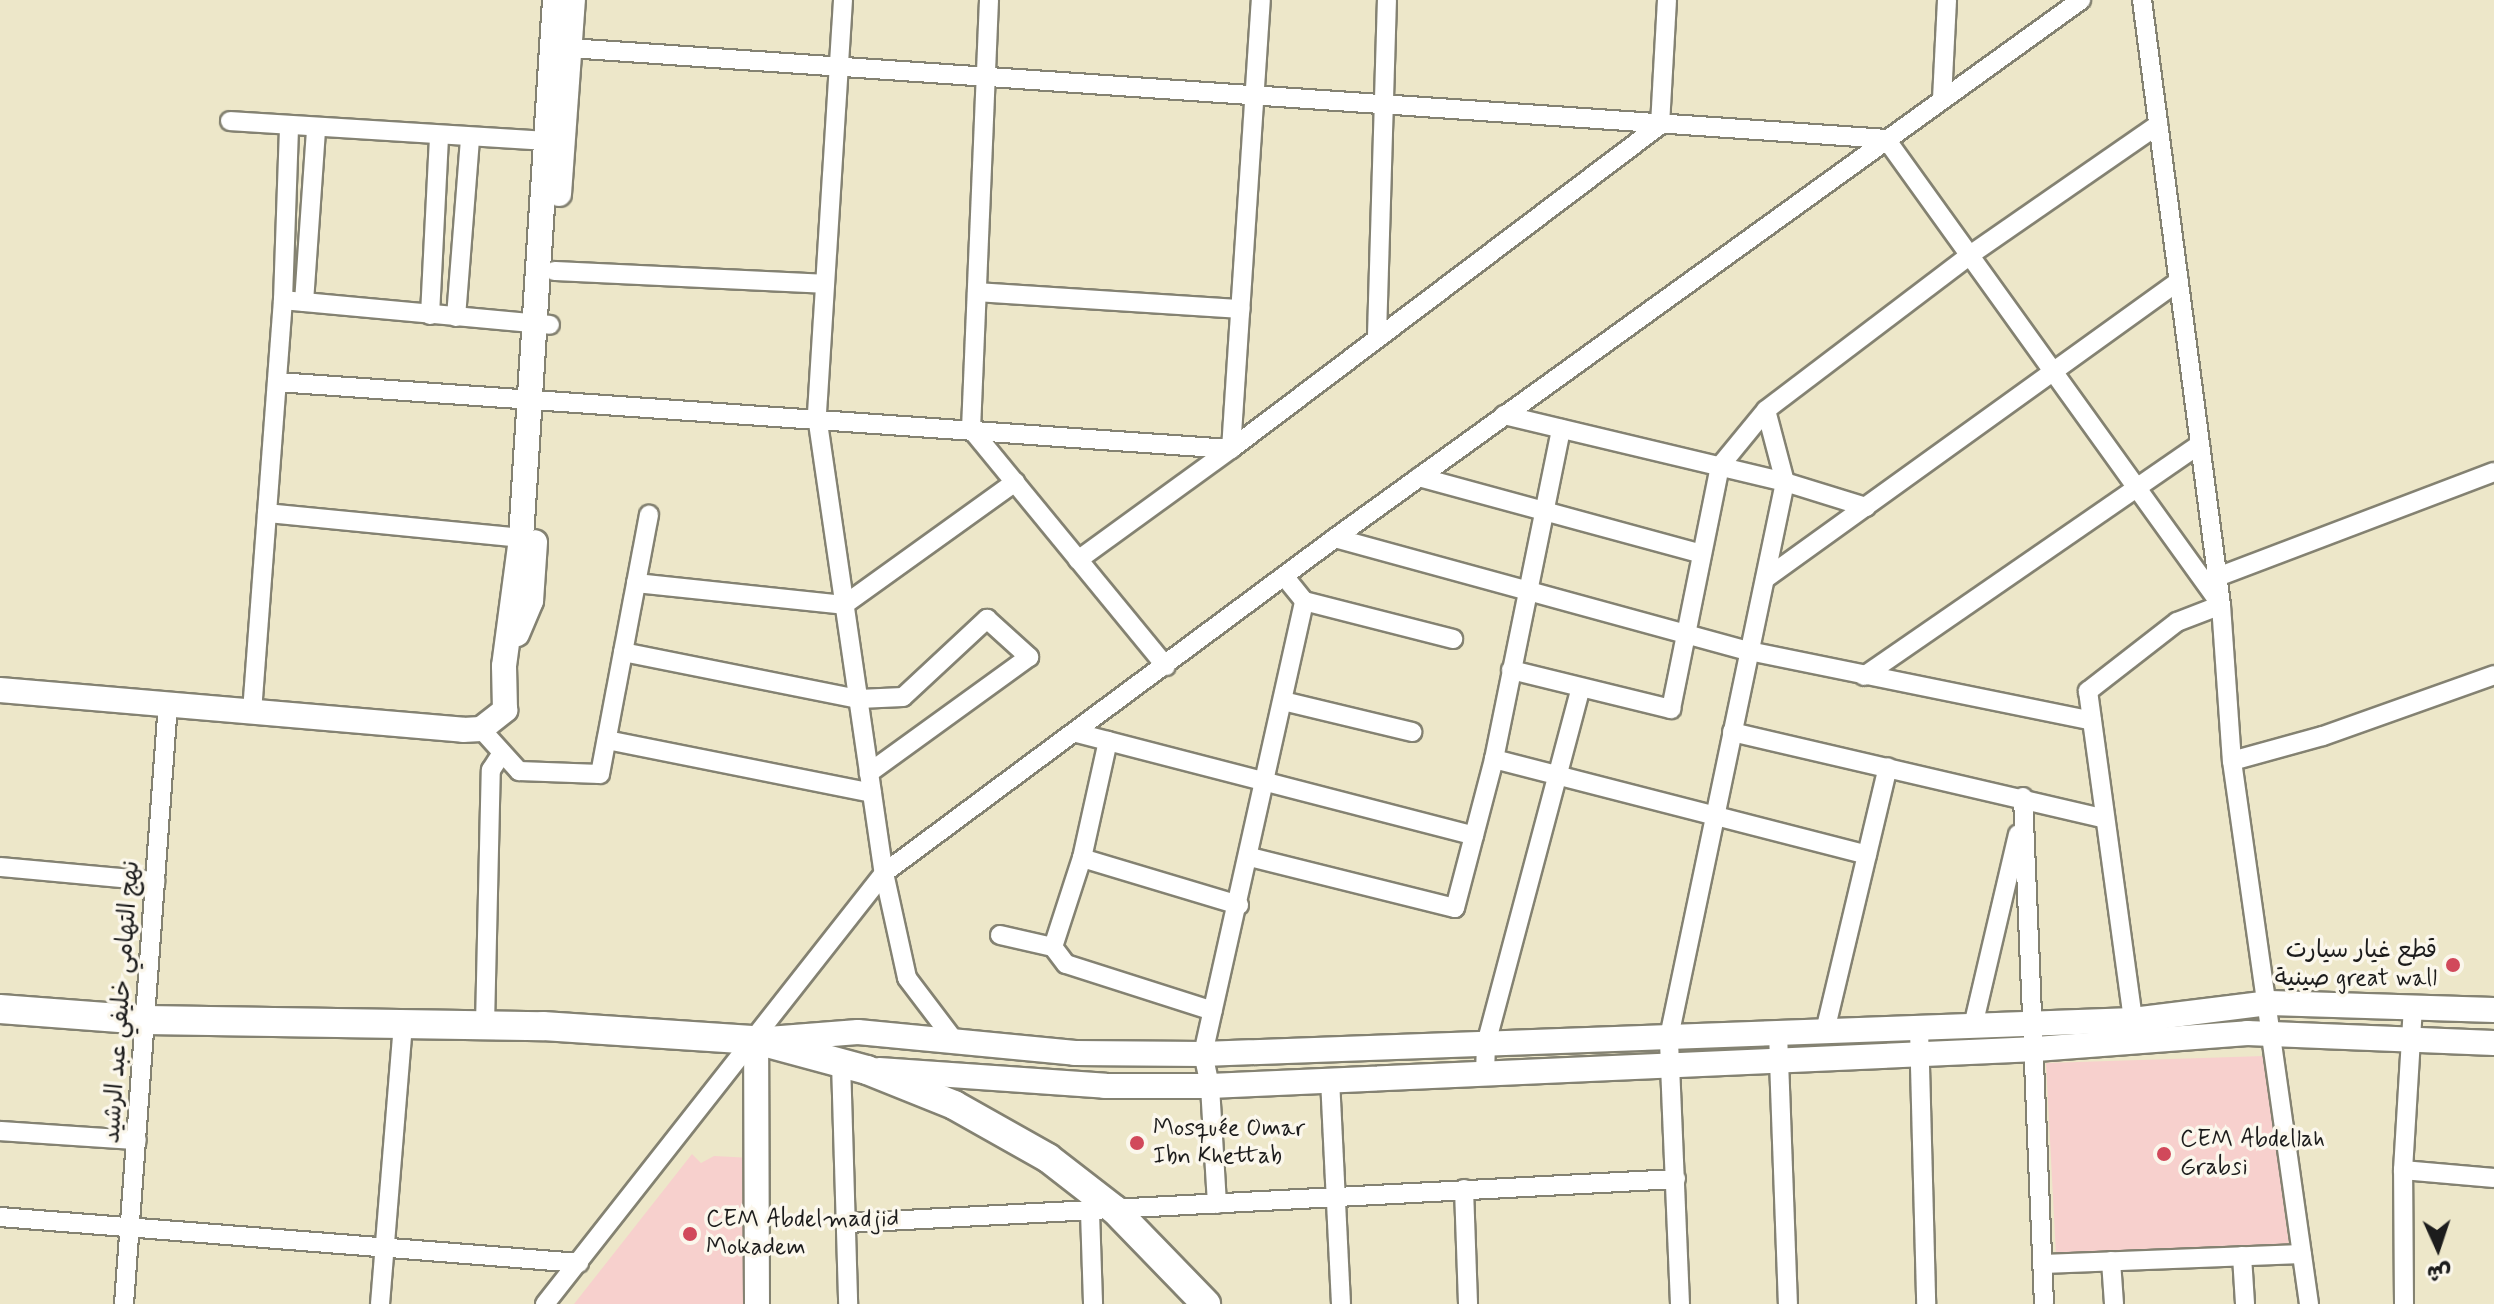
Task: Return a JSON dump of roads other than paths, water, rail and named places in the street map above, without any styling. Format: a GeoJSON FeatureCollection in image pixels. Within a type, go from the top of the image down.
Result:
{"type":"FeatureCollection","features":[{"type":"Feature","properties":{"kind":"main road"},"geometry":{"type":"LineString","coordinates":[[0,1009],[146,1020],[485,1025],[756,1040],[854,1066],[954,1105],[1022,1143],[1206,1304]]}},
{"type":"Feature","properties":{"kind":"street"},"geometry":{"type":"LineString","coordinates":[[504,666],[531,601],[546,141],[555,0]]}},
{"type":"Feature","properties":{"kind":"street"},"geometry":{"type":"LineString","coordinates":[[542,326],[554,271],[573,0]]}},
{"type":"Feature","properties":{"kind":"street"},"geometry":{"type":"LineString","coordinates":[[843,0],[817,416],[884,873],[907,978],[954,1040]]}},
{"type":"Feature","properties":{"kind":"street"},"geometry":{"type":"LineString","coordinates":[[989,0],[971,429],[1166,666]]}},
{"type":"Feature","properties":{"kind":"street"},"geometry":{"type":"LineString","coordinates":[[1231,449],[1261,0]]}},
{"type":"Feature","properties":{"kind":"street"},"geometry":{"type":"LineString","coordinates":[[1377,335],[1381,107],[1387,0]]}},
{"type":"Feature","properties":{"kind":"street"},"geometry":{"type":"LineString","coordinates":[[1660,125],[1667,0]]}},
{"type":"Feature","properties":{"kind":"street"},"geometry":{"type":"LineString","coordinates":[[1942,99],[1947,0]]}},
{"type":"Feature","properties":{"kind":"street"},"geometry":{"type":"LineString","coordinates":[[545,1304],[756,1040],[884,873],[1077,733],[1335,538],[2081,0]]}},
{"type":"Feature","properties":{"kind":"street"},"geometry":{"type":"LineString","coordinates":[[2142,0],[2200,444],[2211,580]]}},
{"type":"Feature","properties":{"kind":"street"},"geometry":{"type":"LineString","coordinates":[[569,48],[1381,107],[1886,139]]}},
{"type":"Feature","properties":{"kind":"street"},"geometry":{"type":"LineString","coordinates":[[230,121],[439,137],[546,141]]}},
{"type":"Feature","properties":{"kind":"street"},"geometry":{"type":"LineString","coordinates":[[1078,560],[1231,449],[1377,335],[1660,125]]}},
{"type":"Feature","properties":{"kind":"street"},"geometry":{"type":"LineString","coordinates":[[1511,670],[1580,690],[1671,709],[1720,466],[1766,410],[1970,255],[2158,125]]}},
{"type":"Feature","properties":{"kind":"street"},"geometry":{"type":"LineString","coordinates":[[252,712],[283,300],[289,127]]}},
{"type":"Feature","properties":{"kind":"street"},"geometry":{"type":"LineString","coordinates":[[304,302],[316,129]]}},
{"type":"Feature","properties":{"kind":"street"},"geometry":{"type":"LineString","coordinates":[[430,315],[439,137]]}},
{"type":"Feature","properties":{"kind":"street"},"geometry":{"type":"LineString","coordinates":[[456,317],[470,138]]}},
{"type":"Feature","properties":{"kind":"street"},"geometry":{"type":"LineString","coordinates":[[1886,139],[2134,484],[2211,580],[2221,605],[2232,761],[2270,1003],[2309,1304]]}},
{"type":"Feature","properties":{"kind":"street"},"geometry":{"type":"LineString","coordinates":[[554,271],[825,284]]}},
{"type":"Feature","properties":{"kind":"street"},"geometry":{"type":"LineString","coordinates":[[1765,579],[2052,369],[2179,281]]}},
{"type":"Feature","properties":{"kind":"street"},"geometry":{"type":"LineString","coordinates":[[977,292],[1240,309]]}},
{"type":"Feature","properties":{"kind":"street"},"geometry":{"type":"LineString","coordinates":[[283,300],[542,326]]}},
{"type":"Feature","properties":{"kind":"street"},"geometry":{"type":"LineString","coordinates":[[277,382],[817,416],[1231,449]]}},
{"type":"Feature","properties":{"kind":"street"},"geometry":{"type":"LineString","coordinates":[[0,690],[481,729],[505,710],[504,666],[537,400]]}},
{"type":"Feature","properties":{"kind":"street"},"geometry":{"type":"LineString","coordinates":[[1680,1304],[1676,1179],[1667,1065],[1669,1037],[1785,482],[1766,410]]}},
{"type":"Feature","properties":{"kind":"street"},"geometry":{"type":"LineString","coordinates":[[1504,415],[1785,482],[1866,507]]}},
{"type":"Feature","properties":{"kind":"street"},"geometry":{"type":"LineString","coordinates":[[1250,857],[1455,908],[1494,759],[1561,429]]}},
{"type":"Feature","properties":{"kind":"street"},"geometry":{"type":"LineString","coordinates":[[1864,676],[2134,484],[2200,444]]}},
{"type":"Feature","properties":{"kind":"street"},"geometry":{"type":"LineString","coordinates":[[2211,580],[2494,472]]}},
{"type":"Feature","properties":{"kind":"street"},"geometry":{"type":"LineString","coordinates":[[1419,477],[1702,554]]}},
{"type":"Feature","properties":{"kind":"street"},"geometry":{"type":"LineString","coordinates":[[636,583],[844,605],[1015,482]]}},
{"type":"Feature","properties":{"kind":"street"},"geometry":{"type":"LineString","coordinates":[[267,513],[521,538]]}},
{"type":"Feature","properties":{"kind":"street"},"geometry":{"type":"LineString","coordinates":[[481,729],[519,771],[600,774],[649,515]]}},
{"type":"Feature","properties":{"kind":"street"},"geometry":{"type":"LineString","coordinates":[[1335,538],[1749,651],[2092,721]]}},
{"type":"Feature","properties":{"kind":"street"},"geometry":{"type":"LineString","coordinates":[[1284,576],[1304,601],[1453,639]]}},
{"type":"Feature","properties":{"kind":"street"},"geometry":{"type":"LineString","coordinates":[[1217,1204],[1210,1086],[1203,1054],[1250,857],[1262,781],[1304,601]]}},
{"type":"Feature","properties":{"kind":"street"},"geometry":{"type":"LineString","coordinates":[[2133,1020],[2088,691],[2177,622],[2221,605]]}},
{"type":"Feature","properties":{"kind":"street"},"geometry":{"type":"LineString","coordinates":[[623,652],[859,699],[903,697],[987,619],[1029,657],[869,773]]}},
{"type":"Feature","properties":{"kind":"street"},"geometry":{"type":"LineString","coordinates":[[2232,761],[2323,736],[2494,675]]}},
{"type":"Feature","properties":{"kind":"street"},"geometry":{"type":"LineString","coordinates":[[1485,1073],[1486,1044],[1580,690]]}},
{"type":"Feature","properties":{"kind":"street"},"geometry":{"type":"LineString","coordinates":[[1283,701],[1412,732]]}},
{"type":"Feature","properties":{"kind":"street","name":"نهج التهامي خليفي عبد الرشيد"},"geometry":{"type":"LineString","coordinates":[[124,1304],[168,704]]}},
{"type":"Feature","properties":{"kind":"street"},"geometry":{"type":"LineString","coordinates":[[1732,732],[1888,767],[2023,805],[2105,819]]}},
{"type":"Feature","properties":{"kind":"street"},"geometry":{"type":"LineString","coordinates":[[1077,733],[1474,836]]}},
{"type":"Feature","properties":{"kind":"street"},"geometry":{"type":"LineString","coordinates":[[607,740],[872,793]]}},
{"type":"Feature","properties":{"kind":"street"},"geometry":{"type":"LineString","coordinates":[[1053,947],[1082,858],[1108,741]]}},
{"type":"Feature","properties":{"kind":"street"},"geometry":{"type":"LineString","coordinates":[[485,1025],[491,770],[502,753]]}},
{"type":"Feature","properties":{"kind":"street"},"geometry":{"type":"LineString","coordinates":[[1494,759],[1867,855]]}},
{"type":"Feature","properties":{"kind":"street"},"geometry":{"type":"LineString","coordinates":[[1825,1031],[1888,767]]}},
{"type":"Feature","properties":{"kind":"street"},"geometry":{"type":"LineString","coordinates":[[2023,805],[2035,1024],[2044,1304]]}},
{"type":"Feature","properties":{"kind":"street"},"geometry":{"type":"LineString","coordinates":[[1973,1026],[2023,805]]}},
{"type":"Feature","properties":{"kind":"street"},"geometry":{"type":"LineString","coordinates":[[1082,858],[1239,905]]}},
{"type":"Feature","properties":{"kind":"street"},"geometry":{"type":"LineString","coordinates":[[0,867],[155,881]]}},
{"type":"Feature","properties":{"kind":"street"},"geometry":{"type":"LineString","coordinates":[[1000,935],[1053,947],[1066,964],[1213,1011]]}},
{"type":"Feature","properties":{"kind":"street"},"geometry":{"type":"LineString","coordinates":[[756,1040],[858,1032],[1075,1053],[1203,1054],[2133,1020],[2270,1003],[2413,1005],[2494,1010]]}},
{"type":"Feature","properties":{"kind":"street"},"geometry":{"type":"LineString","coordinates":[[2404,1304],[2403,1170],[2413,1005]]}},
{"type":"Feature","properties":{"kind":"street"},"geometry":{"type":"LineString","coordinates":[[380,1304],[403,1025]]}},
{"type":"Feature","properties":{"kind":"street"},"geometry":{"type":"LineString","coordinates":[[1919,1028],[1926,1304]]}},
{"type":"Feature","properties":{"kind":"street"},"geometry":{"type":"LineString","coordinates":[[1778,1033],[1788,1304]]}},
{"type":"Feature","properties":{"kind":"street"},"geometry":{"type":"LineString","coordinates":[[848,1304],[854,1066],[1105,1086],[1210,1086],[2036,1049],[2274,1033],[2494,1043]]}},
{"type":"Feature","properties":{"kind":"street"},"geometry":{"type":"LineString","coordinates":[[756,1040],[757,1304]]}},
{"type":"Feature","properties":{"kind":"street"},"geometry":{"type":"LineString","coordinates":[[1330,1079],[1341,1304]]}},
{"type":"Feature","properties":{"kind":"street"},"geometry":{"type":"LineString","coordinates":[[0,1131],[137,1140]]}},
{"type":"Feature","properties":{"kind":"street"},"geometry":{"type":"LineString","coordinates":[[2403,1170],[2494,1178]]}},
{"type":"Feature","properties":{"kind":"street"},"geometry":{"type":"LineString","coordinates":[[848,1223],[1676,1179]]}},
{"type":"Feature","properties":{"kind":"street"},"geometry":{"type":"LineString","coordinates":[[1464,1189],[1468,1304]]}},
{"type":"Feature","properties":{"kind":"street"},"geometry":{"type":"LineString","coordinates":[[1093,1304],[1102,1211]]}},
{"type":"Feature","properties":{"kind":"street"},"geometry":{"type":"LineString","coordinates":[[0,1217],[579,1263]]}},
{"type":"Feature","properties":{"kind":"street"},"geometry":{"type":"LineString","coordinates":[[2043,1264],[2302,1254]]}},
{"type":"Feature","properties":{"kind":"street"},"geometry":{"type":"LineString","coordinates":[[2242,1256],[2245,1304]]}},
{"type":"Feature","properties":{"kind":"street"},"geometry":{"type":"LineString","coordinates":[[2111,1261],[2114,1304]]}},
{"type":"Feature","properties":{"kind":"place","name":"قطع غيار سيارت صينية great wall"},"geometry":{"type":"Point","coordinates":[2453,965]}},
{"type":"Feature","properties":{"kind":"place","name":"Mosquée Omar Ibn Khettab"},"geometry":{"type":"Point","coordinates":[1137,1143]}},
{"type":"Feature","properties":{"kind":"place","name":"CEM Abdellah Grabsi"},"geometry":{"type":"Point","coordinates":[2164,1154]}},
{"type":"Feature","properties":{"kind":"place","name":"CEM Abdelmadjid Mokadem"},"geometry":{"type":"Point","coordinates":[690,1234]}}]}
